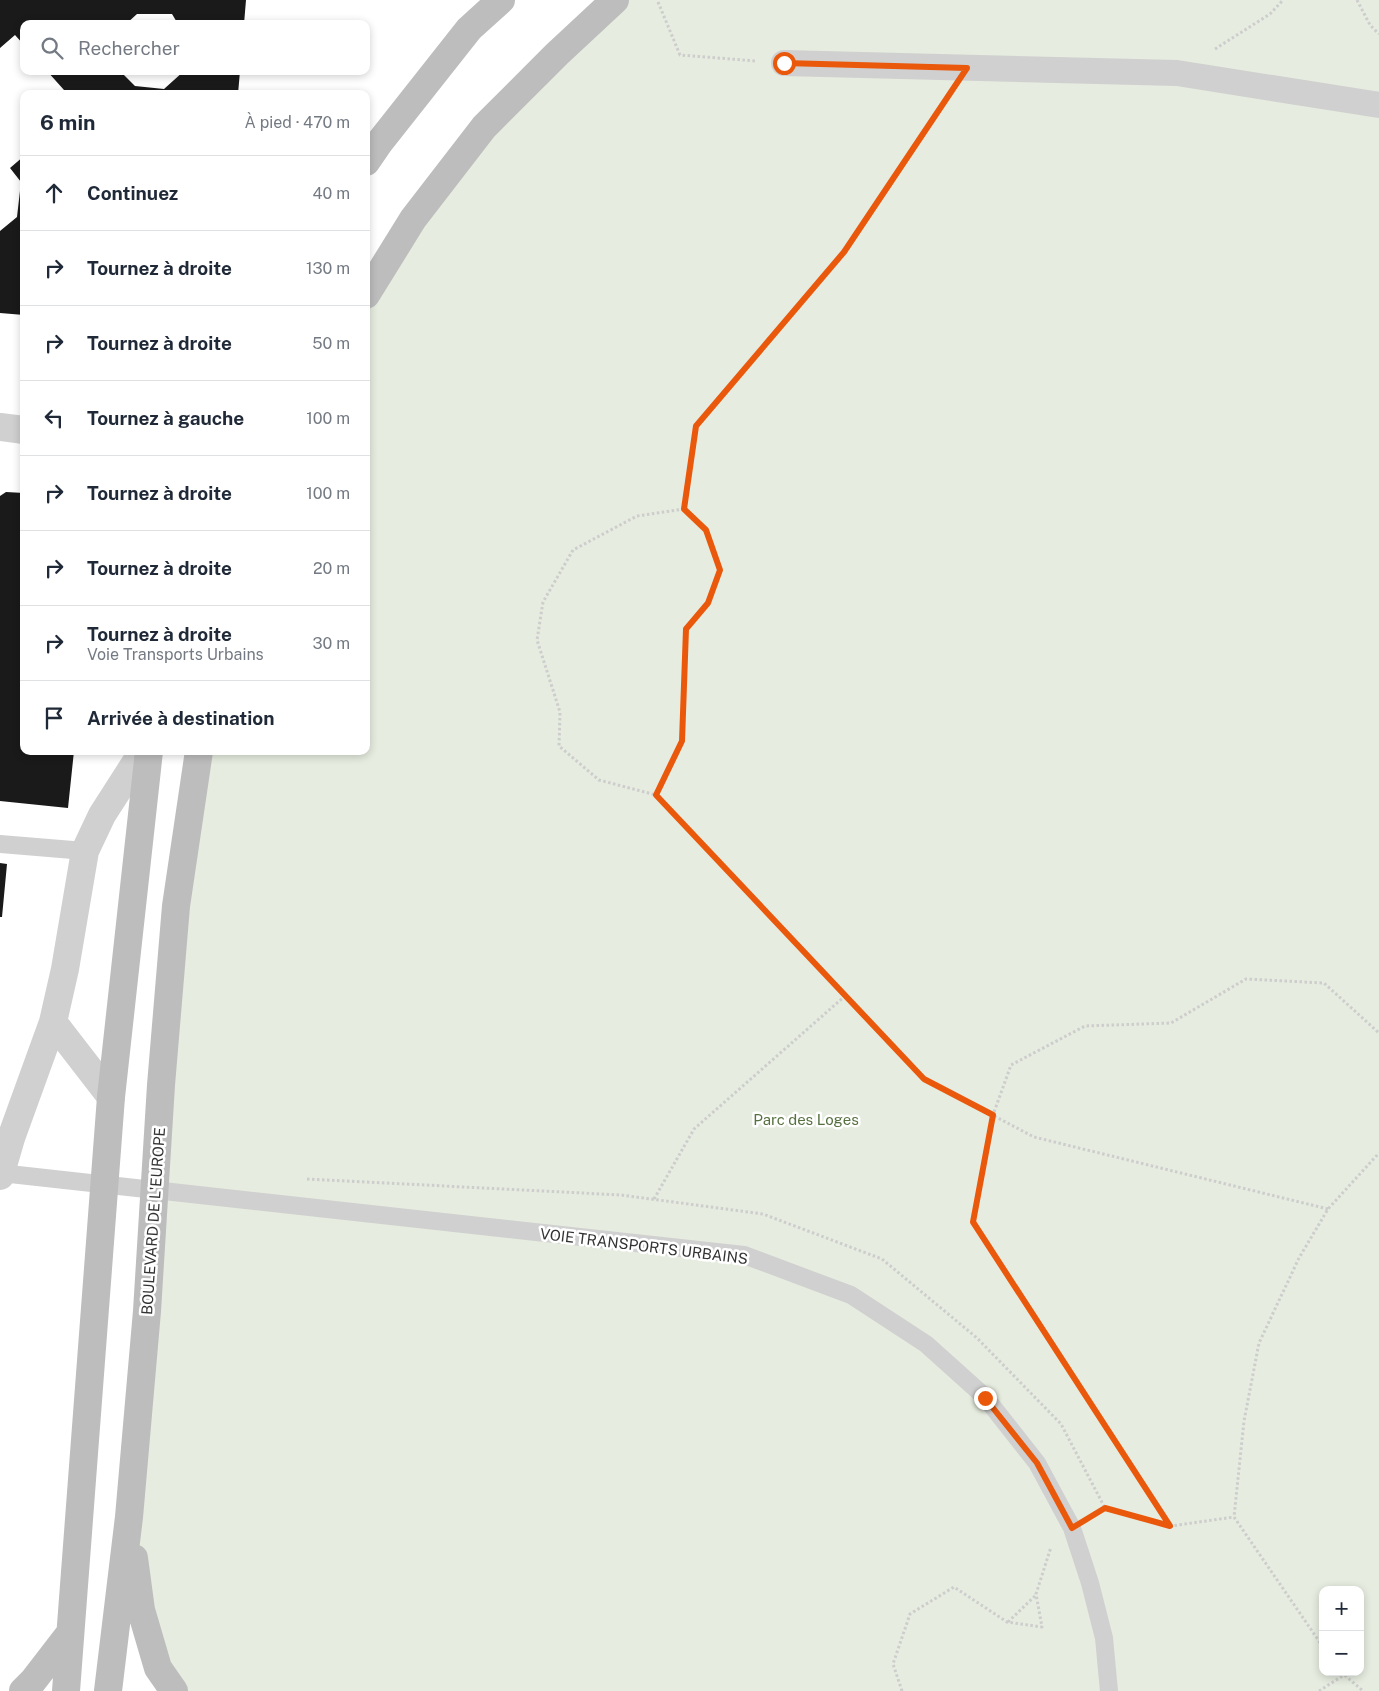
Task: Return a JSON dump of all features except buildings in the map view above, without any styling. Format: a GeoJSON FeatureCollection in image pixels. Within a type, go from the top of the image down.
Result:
{"type":"FeatureCollection","features":[{"type":"Feature","properties":{"kind":"main road"},"geometry":{"type":"LineString","coordinates":[[370,156],[469,29],[501,0]]}},
{"type":"Feature","properties":{"kind":"main road"},"geometry":{"type":"LineString","coordinates":[[370,289],[413,219],[484,127],[557,54],[616,0]]}},
{"type":"Feature","properties":{"kind":"main road"},"geometry":{"type":"LineString","coordinates":[[66,1691],[111,1097],[149,755]]}},
{"type":"Feature","properties":{"kind":"main road","name":"BOULEVARD DE L'EUROPE"},"geometry":{"type":"LineString","coordinates":[[108,1691],[129,1517],[147,1310],[161,1085],[176,906],[198,755]]}},
{"type":"Feature","properties":{"kind":"main road"},"geometry":{"type":"LineString","coordinates":[[129,1517],[141,1610],[158,1668],[174,1691]]}},
{"type":"Feature","properties":{"kind":"main road"},"geometry":{"type":"LineString","coordinates":[[23,1691],[33,1682],[70,1633]]}},
{"type":"Feature","properties":{"kind":"street"},"geometry":{"type":"LineString","coordinates":[[784,63],[1177,74],[1379,105]]}},
{"type":"Feature","properties":{"kind":"street"},"geometry":{"type":"LineString","coordinates":[[0,427],[20,430]]}},
{"type":"Feature","properties":{"kind":"street"},"geometry":{"type":"LineString","coordinates":[[0,1175],[11,1138],[53,1022],[65,969],[85,850],[102,815],[140,755]]}},
{"type":"Feature","properties":{"kind":"street"},"geometry":{"type":"LineString","coordinates":[[53,1022],[111,1097]]}},
{"type":"Feature","properties":{"kind":"lane"},"geometry":{"type":"LineString","coordinates":[[0,844],[85,850]]}},
{"type":"Feature","properties":{"kind":"lane","name":"VOIE TRANSPORTS URBAINS"},"geometry":{"type":"LineString","coordinates":[[0,1175],[744,1255],[851,1295],[926,1344],[985,1398],[1037,1463],[1072,1528],[1090,1583],[1104,1638],[1109,1691]]}},
{"type":"Feature","properties":{"kind":"path"},"geometry":{"type":"LineString","coordinates":[[1177,74],[1270,14],[1283,0]]}},
{"type":"Feature","properties":{"kind":"path"},"geometry":{"type":"LineString","coordinates":[[1357,0],[1370,26],[1379,34]]}},
{"type":"Feature","properties":{"kind":"path"},"geometry":{"type":"LineString","coordinates":[[658,2],[680,55],[784,63]]}},
{"type":"Feature","properties":{"kind":"path"},"geometry":{"type":"LineString","coordinates":[[684,509],[696,426],[844,252],[967,68]]}},
{"type":"Feature","properties":{"kind":"path"},"geometry":{"type":"LineString","coordinates":[[656,795],[682,741],[686,629],[708,603],[720,570],[706,530],[684,509]]}},
{"type":"Feature","properties":{"kind":"path"},"geometry":{"type":"LineString","coordinates":[[684,509],[637,516],[573,550],[543,602],[537,640],[560,712],[559,746],[599,780],[656,795],[924,1079],[1034,1136],[1328,1209]]}},
{"type":"Feature","properties":{"kind":"path"},"geometry":{"type":"LineString","coordinates":[[1170,1526],[973,1222],[993,1115],[1011,1065],[1085,1026],[1171,1023],[1246,979],[1324,983],[1379,1033]]}},
{"type":"Feature","properties":{"kind":"path"},"geometry":{"type":"LineString","coordinates":[[654,1199],[694,1130],[845,996]]}},
{"type":"Feature","properties":{"kind":"path"},"geometry":{"type":"LineString","coordinates":[[1319,1640],[1234,1517],[1244,1421],[1259,1343],[1300,1258],[1328,1209],[1379,1153]]}},
{"type":"Feature","properties":{"kind":"path"},"geometry":{"type":"LineString","coordinates":[[1072,1528],[1105,1508],[1170,1526],[1234,1517]]}},
{"type":"Feature","properties":{"kind":"path"},"geometry":{"type":"LineString","coordinates":[[1007,1622],[1036,1594],[1052,1545]]}},
{"type":"Feature","properties":{"kind":"path"},"geometry":{"type":"LineString","coordinates":[[902,1691],[893,1664],[910,1614],[954,1587],[1007,1622],[1042,1627],[1036,1594]]}},
{"type":"Feature","properties":{"kind":"path"},"geometry":{"type":"LineString","coordinates":[[1319,1691],[1340,1676]]}},
{"type":"Feature","properties":{"kind":"path"},"geometry":{"type":"LineString","coordinates":[[1345,1676],[1363,1691]]}},
{"type":"Feature","properties":{"kind":"green space","name":"Parc des Loges"},"geometry":{"type":"Polygon","coordinates":[[[615,0],[1379,0],[1379,1691],[174,1691],[129,1517],[199,755],[370,755],[370,289],[413,219],[615,0]]]}},
{"type":"Feature","properties":{"kind":"route"},"geometry":{"type":"LineString","coordinates":[[784,63],[967,68],[844,252],[696,426],[684,509],[706,530],[720,570],[708,603],[686,629],[682,741],[656,795],[924,1079],[993,1115],[973,1222],[1170,1526],[1105,1508],[1072,1528],[1037,1463],[985,1398]]}}]}
